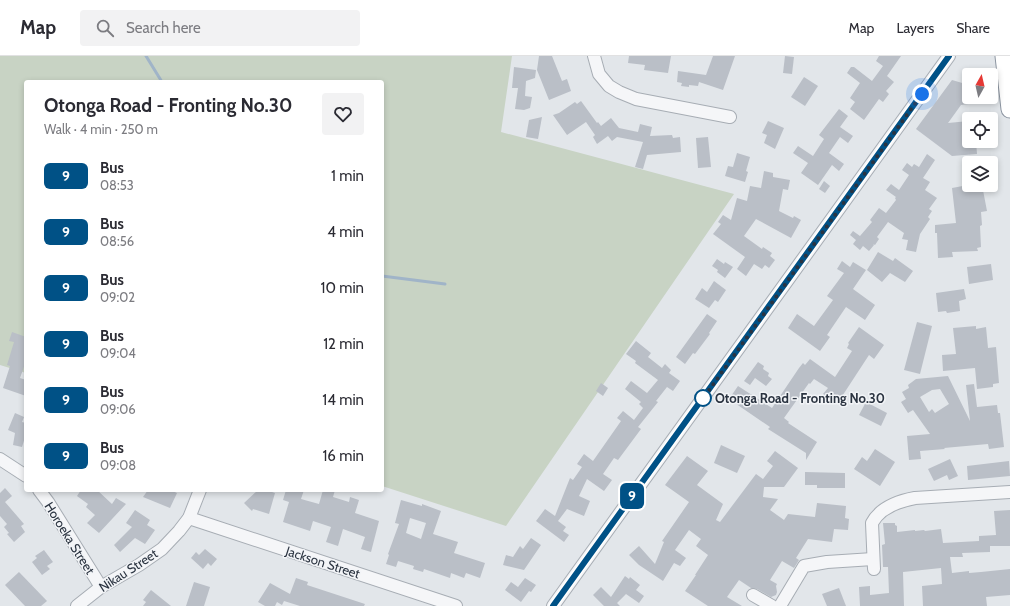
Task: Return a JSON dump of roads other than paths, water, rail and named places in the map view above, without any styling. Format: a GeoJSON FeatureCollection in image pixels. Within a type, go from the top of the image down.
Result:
{"type":"FeatureCollection","features":[{"type":"Feature","properties":{"kind":"highway"},"geometry":{"type":"LineString","coordinates":[[1004,56],[1010,110]]}},
{"type":"Feature","properties":{"kind":"street"},"geometry":{"type":"LineString","coordinates":[[594,56],[599,74],[609,86],[619,92],[636,99],[730,117]]}},
{"type":"Feature","properties":{"kind":"street"},"geometry":{"type":"LineString","coordinates":[[553,606],[949,56]]}},
{"type":"Feature","properties":{"kind":"street"},"geometry":{"type":"LineString","coordinates":[[0,459],[24,475]]}},
{"type":"Feature","properties":{"kind":"street","name":"Horoeka Street"},"geometry":{"type":"LineString","coordinates":[[40,492],[101,587]]}},
{"type":"Feature","properties":{"kind":"street","name":"Nikau Street"},"geometry":{"type":"LineString","coordinates":[[77,606],[101,587],[139,565],[162,548],[189,518],[199,492]]}},
{"type":"Feature","properties":{"kind":"street"},"geometry":{"type":"LineString","coordinates":[[780,606],[804,566],[827,562],[873,564],[872,523],[876,516],[885,509],[906,499],[1010,492]]}},
{"type":"Feature","properties":{"kind":"street","name":"Jackson Street"},"geometry":{"type":"LineString","coordinates":[[189,518],[456,606]]}},
{"type":"Feature","properties":{"kind":"street"},"geometry":{"type":"LineString","coordinates":[[753,595],[772,606]]}},
{"type":"Feature","properties":{"kind":"waterway"},"geometry":{"type":"LineString","coordinates":[[146,56],[161,80]]}},
{"type":"Feature","properties":{"kind":"waterway"},"geometry":{"type":"LineString","coordinates":[[384,276],[445,284]]}},
{"type":"Feature","properties":{"kind":"place","name":"Otonga Road - Fronting No.30"},"geometry":{"type":"Point","coordinates":[703,398]}}]}
